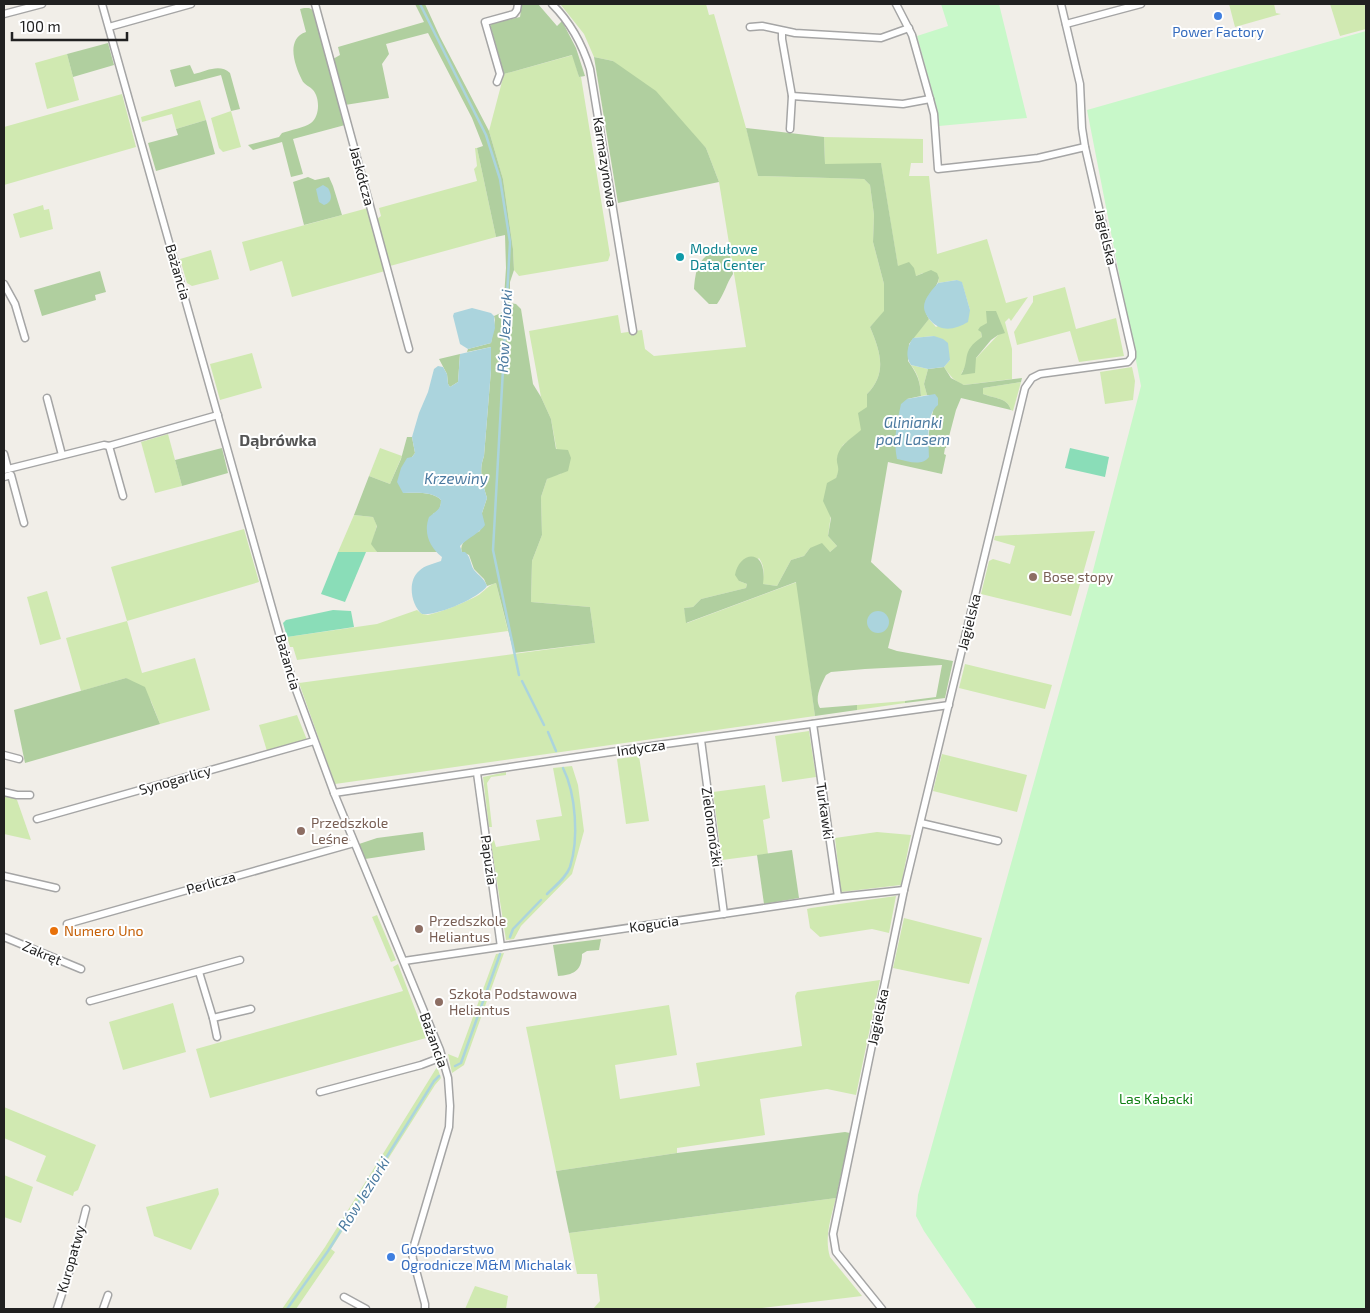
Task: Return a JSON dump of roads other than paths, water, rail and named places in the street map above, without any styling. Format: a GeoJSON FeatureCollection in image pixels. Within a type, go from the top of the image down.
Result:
{"type":"FeatureCollection","features":[{"type":"Feature","properties":{"kind":"street"},"geometry":{"type":"LineString","coordinates":[[4,14],[42,4]]}},
{"type":"Feature","properties":{"kind":"street","name":"Bażancia"},"geometry":{"type":"LineString","coordinates":[[102,4],[292,679],[334,793],[404,961],[442,1057],[448,1078],[449,1127],[412,1252],[425,1309]]}},
{"type":"Feature","properties":{"kind":"street"},"geometry":{"type":"LineString","coordinates":[[109,27],[191,4]]}},
{"type":"Feature","properties":{"kind":"street","name":"Jaskółcza"},"geometry":{"type":"LineString","coordinates":[[315,4],[409,349]]}},
{"type":"Feature","properties":{"kind":"street"},"geometry":{"type":"LineString","coordinates":[[497,82],[500,74],[485,22],[514,14],[518,4]]}},
{"type":"Feature","properties":{"kind":"street","name":"Karmazynowa"},"geometry":{"type":"LineString","coordinates":[[552,4],[577,35],[590,69],[633,331]]}},
{"type":"Feature","properties":{"kind":"street"},"geometry":{"type":"LineString","coordinates":[[896,4],[915,44],[934,114],[938,169],[1038,158],[1085,147]]}},
{"type":"Feature","properties":{"kind":"street","name":"Jagielska"},"geometry":{"type":"LineString","coordinates":[[882,1309],[836,1252],[833,1234],[904,890],[1025,388],[1032,378],[1040,374],[1128,362],[1132,357],[1085,147],[1080,84],[1061,4]]}},
{"type":"Feature","properties":{"kind":"street"},"geometry":{"type":"LineString","coordinates":[[1066,24],[1141,4]]}},
{"type":"Feature","properties":{"kind":"street"},"geometry":{"type":"LineString","coordinates":[[750,27],[762,26],[782,31],[829,36],[881,38],[909,28]]}},
{"type":"Feature","properties":{"kind":"street"},"geometry":{"type":"LineString","coordinates":[[782,31],[792,96],[790,129]]}},
{"type":"Feature","properties":{"kind":"street"},"geometry":{"type":"LineString","coordinates":[[792,96],[904,104],[930,99]]}},
{"type":"Feature","properties":{"kind":"street"},"geometry":{"type":"LineString","coordinates":[[4,284],[14,304],[25,338]]}},
{"type":"Feature","properties":{"kind":"street"},"geometry":{"type":"LineString","coordinates":[[47,398],[62,455]]}},
{"type":"Feature","properties":{"kind":"street"},"geometry":{"type":"LineString","coordinates":[[4,454],[6,470],[104,444],[109,446],[218,415]]}},
{"type":"Feature","properties":{"kind":"street"},"geometry":{"type":"LineString","coordinates":[[109,446],[123,496]]}},
{"type":"Feature","properties":{"kind":"street"},"geometry":{"type":"LineString","coordinates":[[4,477],[11,475],[24,523]]}},
{"type":"Feature","properties":{"kind":"street","name":"Indycza"},"geometry":{"type":"LineString","coordinates":[[334,793],[949,705]]}},
{"type":"Feature","properties":{"kind":"street","name":"Turkawki"},"geometry":{"type":"LineString","coordinates":[[813,724],[838,898]]}},
{"type":"Feature","properties":{"kind":"street","name":"Zielononóżki"},"geometry":{"type":"LineString","coordinates":[[701,740],[724,914]]}},
{"type":"Feature","properties":{"kind":"street","name":"Synogarlicy"},"geometry":{"type":"LineString","coordinates":[[37,818],[314,741]]}},
{"type":"Feature","properties":{"kind":"street"},"geometry":{"type":"LineString","coordinates":[[4,755],[19,758]]}},
{"type":"Feature","properties":{"kind":"street","name":"Papuzia"},"geometry":{"type":"LineString","coordinates":[[477,773],[501,947]]}},
{"type":"Feature","properties":{"kind":"street"},"geometry":{"type":"LineString","coordinates":[[4,792],[16,795],[30,795]]}},
{"type":"Feature","properties":{"kind":"street"},"geometry":{"type":"LineString","coordinates":[[921,823],[998,841]]}},
{"type":"Feature","properties":{"kind":"street","name":"Perlicza"},"geometry":{"type":"LineString","coordinates":[[67,924],[354,843]]}},
{"type":"Feature","properties":{"kind":"street"},"geometry":{"type":"LineString","coordinates":[[4,876],[56,888]]}},
{"type":"Feature","properties":{"kind":"street","name":"Kogucia"},"geometry":{"type":"LineString","coordinates":[[404,961],[724,914],[904,890]]}},
{"type":"Feature","properties":{"kind":"street","name":"Zakręt"},"geometry":{"type":"LineString","coordinates":[[4,937],[81,970]]}},
{"type":"Feature","properties":{"kind":"street"},"geometry":{"type":"LineString","coordinates":[[90,1001],[240,960]]}},
{"type":"Feature","properties":{"kind":"street"},"geometry":{"type":"LineString","coordinates":[[199,972],[217,1037]]}},
{"type":"Feature","properties":{"kind":"street"},"geometry":{"type":"LineString","coordinates":[[213,1018],[252,1009]]}},
{"type":"Feature","properties":{"kind":"street"},"geometry":{"type":"LineString","coordinates":[[320,1092],[442,1057]]}},
{"type":"Feature","properties":{"kind":"street","name":"Kuropatwy"},"geometry":{"type":"LineString","coordinates":[[57,1309],[86,1209]]}},
{"type":"Feature","properties":{"kind":"street"},"geometry":{"type":"LineString","coordinates":[[103,1309],[108,1295]]}},
{"type":"Feature","properties":{"kind":"street"},"geometry":{"type":"LineString","coordinates":[[344,1297],[366,1309]]}},
{"type":"Feature","properties":{"kind":"water"},"geometry":{"type":"Polygon","coordinates":[[[323,185],[328,188],[331,196],[329,202],[324,205],[319,202],[316,189],[323,185]]]}},
{"type":"Feature","properties":{"kind":"water"},"geometry":{"type":"Polygon","coordinates":[[[957,280],[962,282],[970,310],[968,322],[949,329],[935,325],[926,315],[925,300],[938,283],[957,280]]]}},
{"type":"Feature","properties":{"kind":"water"},"geometry":{"type":"Polygon","coordinates":[[[472,308],[491,313],[494,316],[495,328],[491,343],[468,349],[460,344],[453,316],[454,313],[472,308]]]}},
{"type":"Feature","properties":{"kind":"water"},"geometry":{"type":"Polygon","coordinates":[[[934,336],[948,343],[950,360],[944,367],[928,369],[911,365],[908,359],[908,352],[909,344],[913,338],[934,336]]]}},
{"type":"Feature","properties":{"kind":"water","name":"Krzewiny"},"geometry":{"type":"Polygon","coordinates":[[[491,347],[484,456],[481,467],[487,498],[482,513],[485,525],[460,546],[462,552],[465,552],[468,556],[474,570],[487,586],[483,591],[467,601],[437,612],[422,614],[413,599],[413,581],[415,575],[421,569],[441,561],[442,557],[429,540],[427,523],[429,517],[439,508],[441,500],[428,494],[403,493],[397,482],[401,468],[407,458],[412,457],[415,453],[412,437],[434,369],[438,366],[443,367],[450,387],[458,382],[460,354],[491,347]]]}},
{"type":"Feature","properties":{"kind":"water","name":"Glinianki pod Lasem"},"geometry":{"type":"Polygon","coordinates":[[[935,394],[938,398],[938,405],[934,409],[929,422],[929,457],[918,463],[897,459],[895,438],[901,404],[907,399],[935,394]]]}},
{"type":"Feature","properties":{"kind":"water"},"geometry":{"type":"Polygon","coordinates":[[[878,611],[886,614],[889,622],[886,630],[878,633],[870,630],[867,622],[870,614],[878,611]]]}},
{"type":"Feature","properties":{"kind":"waterway","name":"Rów Jeziorki"},"geometry":{"type":"LineString","coordinates":[[420,4],[486,135],[500,179],[510,242],[493,550],[519,675]]}},
{"type":"Feature","properties":{"kind":"waterway","name":"Rów Jeziorki"},"geometry":{"type":"LineString","coordinates":[[522,681],[544,725]]}},
{"type":"Feature","properties":{"kind":"waterway","name":"Rów Jeziorki"},"geometry":{"type":"LineString","coordinates":[[548,732],[556,751]]}},
{"type":"Feature","properties":{"kind":"waterway","name":"Rów Jeziorki"},"geometry":{"type":"LineString","coordinates":[[547,894],[566,875],[570,867],[575,843],[573,803],[563,768]]}},
{"type":"Feature","properties":{"kind":"waterway","name":"Rów Jeziorki"},"geometry":{"type":"LineString","coordinates":[[510,937],[513,929],[541,900]]}},
{"type":"Feature","properties":{"kind":"waterway","name":"Rów Jeziorki"},"geometry":{"type":"LineString","coordinates":[[455,1066],[461,1063],[500,954]]}},
{"type":"Feature","properties":{"kind":"waterway","name":"Rów Jeziorki"},"geometry":{"type":"LineString","coordinates":[[287,1309],[328,1251],[434,1081],[439,1076]]}},
{"type":"Feature","properties":{"kind":"place","name":"Power Factory"},"geometry":{"type":"Point","coordinates":[1218,16]}},
{"type":"Feature","properties":{"kind":"place","name":"Modułowe Data Center"},"geometry":{"type":"Point","coordinates":[680,257]}},
{"type":"Feature","properties":{"kind":"place","name":"Bose stopy"},"geometry":{"type":"Point","coordinates":[1033,577]}},
{"type":"Feature","properties":{"kind":"place","name":"Przedszkole Leśne"},"geometry":{"type":"Point","coordinates":[301,831]}},
{"type":"Feature","properties":{"kind":"place","name":"Przedszkole Heliantus"},"geometry":{"type":"Point","coordinates":[419,929]}},
{"type":"Feature","properties":{"kind":"place","name":"Numero Uno"},"geometry":{"type":"Point","coordinates":[54,931]}},
{"type":"Feature","properties":{"kind":"place","name":"Szkoła Podstawowa Heliantus"},"geometry":{"type":"Point","coordinates":[439,1002]}},
{"type":"Feature","properties":{"kind":"place","name":"Gospodarstwo Ogrodnicze M&M Michalak"},"geometry":{"type":"Point","coordinates":[391,1257]}},
{"type":"Feature","properties":{"kind":"district","name":"Dąbrówka"},"geometry":{"type":"Point","coordinates":[278,440]}},
{"type":"Feature","properties":{"kind":"park label","name":"Las Kabacki"},"geometry":{"type":"Point","coordinates":[1156,1099]}}]}
